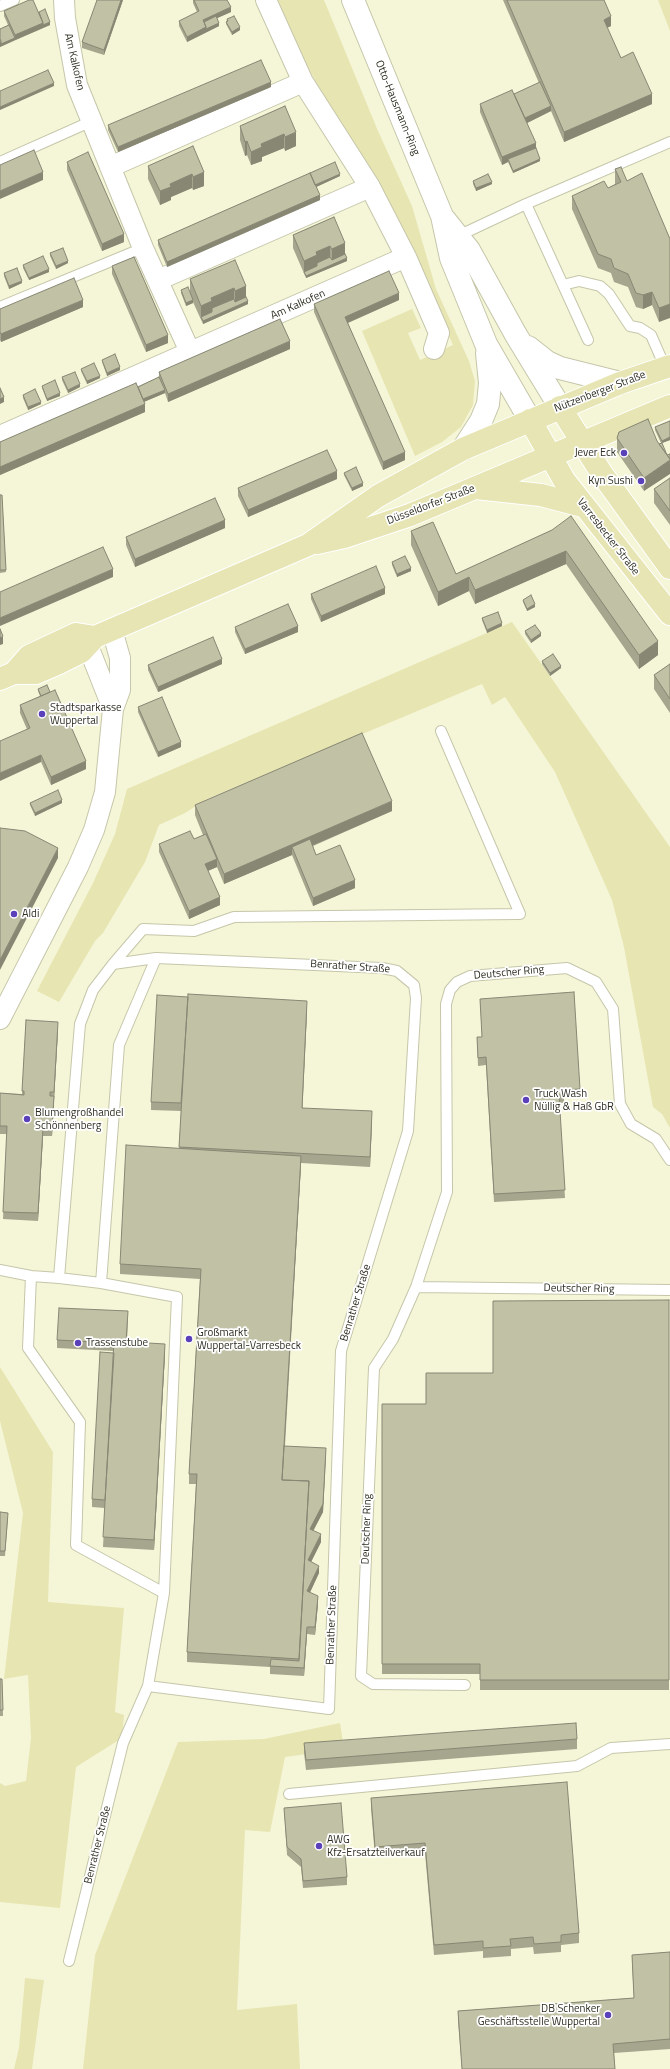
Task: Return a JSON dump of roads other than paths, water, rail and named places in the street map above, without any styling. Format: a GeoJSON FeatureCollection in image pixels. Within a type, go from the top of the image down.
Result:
{"type":"FeatureCollection","features":[{"type":"Feature","properties":{"kind":"main road","name":"Nützenberger Straße"},"geometry":{"type":"LineString","coordinates":[[530,420],[620,383],[667,367]]}},
{"type":"Feature","properties":{"kind":"main road"},"geometry":{"type":"LineString","coordinates":[[551,457],[670,406]]}},
{"type":"Feature","properties":{"kind":"main road"},"geometry":{"type":"LineString","coordinates":[[560,407],[583,444],[670,568]]}},
{"type":"Feature","properties":{"kind":"main road","name":"Düsseldorfer Straße"},"geometry":{"type":"LineString","coordinates":[[98,638],[308,545],[378,496],[463,449],[530,420]]}},
{"type":"Feature","properties":{"kind":"main road","name":"Varresbecker Straße"},"geometry":{"type":"LineString","coordinates":[[530,420],[564,480],[583,506],[670,614]]}},
{"type":"Feature","properties":{"kind":"main road","name":"Düsseldorfer Straße"},"geometry":{"type":"LineString","coordinates":[[308,545],[344,537],[410,515],[508,473],[551,457]]}},
{"type":"Feature","properties":{"kind":"main road"},"geometry":{"type":"LineString","coordinates":[[476,488],[541,495],[583,506]]}},
{"type":"Feature","properties":{"kind":"main road"},"geometry":{"type":"LineString","coordinates":[[7,676],[29,656],[76,634],[98,638]]}},
{"type":"Feature","properties":{"kind":"street","name":"Am Kalkofen"},"geometry":{"type":"LineString","coordinates":[[64,0],[71,58],[77,85],[143,248],[190,352]]}},
{"type":"Feature","properties":{"kind":"street"},"geometry":{"type":"LineString","coordinates":[[266,0],[303,82],[370,187],[406,257],[439,333],[434,349]]}},
{"type":"Feature","properties":{"kind":"street","name":"Otto-Hausmann-Ring"},"geometry":{"type":"LineString","coordinates":[[353,0],[442,216],[451,258],[486,344],[530,420]]}},
{"type":"Feature","properties":{"kind":"street"},"geometry":{"type":"LineString","coordinates":[[110,166],[303,82]]}},
{"type":"Feature","properties":{"kind":"street"},"geometry":{"type":"LineString","coordinates":[[158,280],[370,187]]}},
{"type":"Feature","properties":{"kind":"street","name":"Otto-Hausmann-Ring"},"geometry":{"type":"LineString","coordinates":[[442,216],[469,250],[516,335],[560,407]]}},
{"type":"Feature","properties":{"kind":"street","name":"Am Kalkofen"},"geometry":{"type":"LineString","coordinates":[[0,436],[406,257]]}},
{"type":"Feature","properties":{"kind":"street"},"geometry":{"type":"LineString","coordinates":[[516,335],[534,353],[547,362],[568,370],[620,383]]}},
{"type":"Feature","properties":{"kind":"street"},"geometry":{"type":"LineString","coordinates":[[463,449],[481,421],[488,404],[490,383],[486,344]]}},
{"type":"Feature","properties":{"kind":"street"},"geometry":{"type":"LineString","coordinates":[[98,638],[113,710]]}},
{"type":"Feature","properties":{"kind":"street"},"geometry":{"type":"LineString","coordinates":[[0,1019],[78,868],[94,830],[105,792],[113,710],[120,690],[120,658],[98,638]]}},
{"type":"Feature","properties":{"kind":"lane"},"geometry":{"type":"LineString","coordinates":[[0,6],[14,0]]}},
{"type":"Feature","properties":{"kind":"lane"},"geometry":{"type":"LineString","coordinates":[[0,162],[92,121]]}},
{"type":"Feature","properties":{"kind":"lane"},"geometry":{"type":"LineString","coordinates":[[458,236],[526,204],[670,142]]}},
{"type":"Feature","properties":{"kind":"lane"},"geometry":{"type":"LineString","coordinates":[[526,204],[588,340]]}},
{"type":"Feature","properties":{"kind":"lane"},"geometry":{"type":"LineString","coordinates":[[0,307],[143,248]]}},
{"type":"Feature","properties":{"kind":"lane"},"geometry":{"type":"LineString","coordinates":[[563,285],[579,281],[600,286],[609,294],[630,326],[640,328],[651,336],[667,367]]}},
{"type":"Feature","properties":{"kind":"lane"},"geometry":{"type":"LineString","coordinates":[[59,1278],[80,1024],[93,990],[112,964],[143,928],[194,931],[234,917],[520,914],[441,731]]}},
{"type":"Feature","properties":{"kind":"lane"},"geometry":{"type":"LineString","coordinates":[[101,1283],[119,1045],[156,958]]}},
{"type":"Feature","properties":{"kind":"lane","name":"Benrather Straße"},"geometry":{"type":"LineString","coordinates":[[112,964],[156,958],[382,968],[397,971],[414,985],[416,998],[408,1131],[341,1351],[329,1709],[148,1686]]}},
{"type":"Feature","properties":{"kind":"lane","name":"Deutscher Ring"},"geometry":{"type":"LineString","coordinates":[[465,1685],[373,1684],[361,1676],[374,1368],[393,1340],[416,1287],[447,1192],[446,1004],[450,990],[458,982],[470,976],[568,968],[596,982],[613,1008],[620,1104],[631,1124],[656,1140],[670,1160]]}},
{"type":"Feature","properties":{"kind":"lane","name":"Benrather Straße"},"geometry":{"type":"LineString","coordinates":[[0,1270],[31,1276],[101,1283],[177,1297],[164,1593],[148,1686],[123,1743],[69,1961]]}},
{"type":"Feature","properties":{"kind":"lane"},"geometry":{"type":"LineString","coordinates":[[31,1276],[28,1348],[80,1422],[76,1545],[164,1593]]}},
{"type":"Feature","properties":{"kind":"lane","name":"Deutscher Ring"},"geometry":{"type":"LineString","coordinates":[[416,1287],[670,1290]]}},
{"type":"Feature","properties":{"kind":"lane"},"geometry":{"type":"LineString","coordinates":[[289,1794],[577,1766],[610,1748],[670,1744]]}},
{"type":"Feature","properties":{"kind":"place","name":"Jever Eck"},"geometry":{"type":"Point","coordinates":[624,453]}},
{"type":"Feature","properties":{"kind":"place","name":"Kyn Sushi"},"geometry":{"type":"Point","coordinates":[641,481]}},
{"type":"Feature","properties":{"kind":"place","name":"Stadtsparkasse Wuppertal"},"geometry":{"type":"Point","coordinates":[42,714]}},
{"type":"Feature","properties":{"kind":"place","name":"Aldi"},"geometry":{"type":"Point","coordinates":[14,914]}},
{"type":"Feature","properties":{"kind":"place","name":"Truck Wash Nüllig & Haß GbR"},"geometry":{"type":"Point","coordinates":[526,1100]}},
{"type":"Feature","properties":{"kind":"place","name":"Blumengroßhandel Schönnenberg"},"geometry":{"type":"Point","coordinates":[27,1119]}},
{"type":"Feature","properties":{"kind":"place","name":"Großmarkt Wuppertal-Varresbeck"},"geometry":{"type":"Point","coordinates":[189,1339]}},
{"type":"Feature","properties":{"kind":"place","name":"Trassenstube"},"geometry":{"type":"Point","coordinates":[78,1343]}},
{"type":"Feature","properties":{"kind":"place","name":"AWG Kfz-Ersatzteilverkauf"},"geometry":{"type":"Point","coordinates":[319,1846]}},
{"type":"Feature","properties":{"kind":"place","name":"DB Schenker Geschäftsstelle Wuppertal"},"geometry":{"type":"Point","coordinates":[608,2015]}}]}
